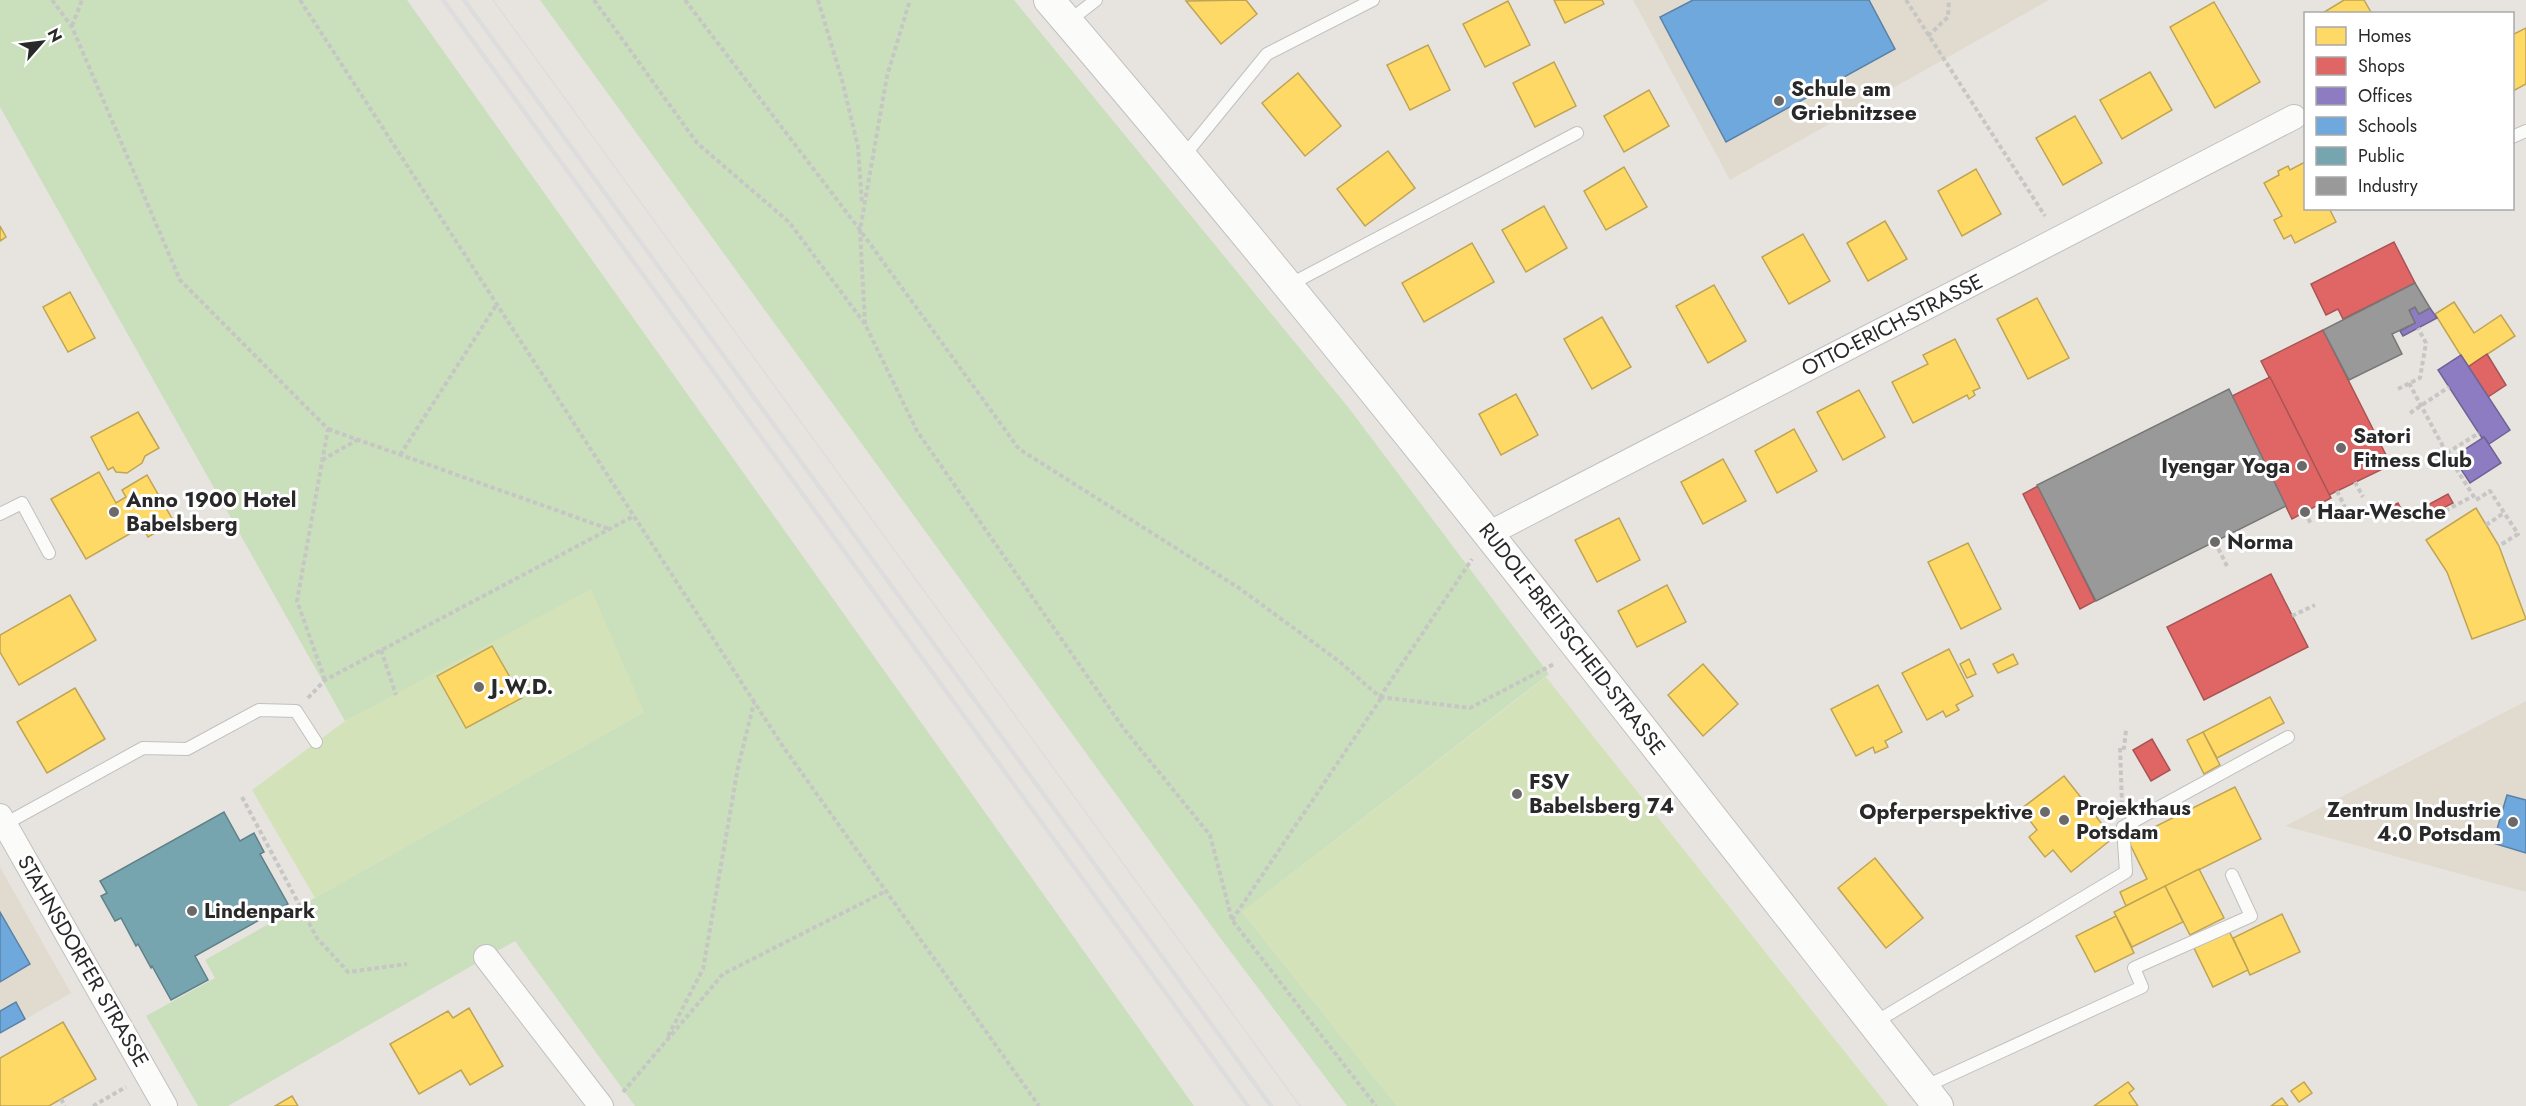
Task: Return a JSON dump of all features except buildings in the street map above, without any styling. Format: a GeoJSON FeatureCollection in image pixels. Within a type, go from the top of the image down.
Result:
{"type":"FeatureCollection","features":[{"type":"Feature","properties":{"kind":"street","name":"RUDOLF-BREITSCHEID-STRASSE"},"geometry":{"type":"LineString","coordinates":[[1058,11],[1289,285],[1490,533],[1930,1097]]}},
{"type":"Feature","properties":{"kind":"street","name":"OTTO-ERICH-STRASSE"},"geometry":{"type":"LineString","coordinates":[[1490,533],[2294,117]]}},
{"type":"Feature","properties":{"kind":"street","name":"STAHNSDORFER STRASSE"},"geometry":{"type":"LineString","coordinates":[[2,820],[165,1106]]}},
{"type":"Feature","properties":{"kind":"street"},"geometry":{"type":"LineString","coordinates":[[486,957],[610,1101]]}},
{"type":"Feature","properties":{"kind":"lane","name":"RUDOLF-BREITSCHEID-STRASSE"},"geometry":{"type":"LineString","coordinates":[[1058,11],[1096,0]]}},
{"type":"Feature","properties":{"kind":"lane"},"geometry":{"type":"LineString","coordinates":[[1182,158],[1267,54],[1373,0]]}},
{"type":"Feature","properties":{"kind":"lane"},"geometry":{"type":"LineString","coordinates":[[1289,285],[1577,133]]}},
{"type":"Feature","properties":{"kind":"lane"},"geometry":{"type":"LineString","coordinates":[[0,514],[22,503],[49,553]]}},
{"type":"Feature","properties":{"kind":"lane"},"geometry":{"type":"LineString","coordinates":[[2,820],[143,748],[187,749],[259,710],[296,711],[316,742]]}},
{"type":"Feature","properties":{"kind":"lane"},"geometry":{"type":"LineString","coordinates":[[1873,1024],[2126,872],[2123,827],[2288,737]]}},
{"type":"Feature","properties":{"kind":"lane","name":"RUDOLF-BREITSCHEID-STRASSE"},"geometry":{"type":"LineString","coordinates":[[1930,1097],[1953,1072],[2142,987],[2134,968],[2251,916],[2232,875]]}},
{"type":"Feature","properties":{"kind":"path"},"geometry":{"type":"LineString","coordinates":[[52,0],[72,27],[180,280],[328,429],[609,529]]}},
{"type":"Feature","properties":{"kind":"path"},"geometry":{"type":"LineString","coordinates":[[72,27],[82,0]]}},
{"type":"Feature","properties":{"kind":"path"},"geometry":{"type":"LineString","coordinates":[[300,0],[784,748],[1039,1106]]}},
{"type":"Feature","properties":{"kind":"path"},"geometry":{"type":"LineString","coordinates":[[594,0],[697,143],[789,222],[865,324],[923,440],[1124,729],[1210,835],[1232,920],[1376,1106]]}},
{"type":"Feature","properties":{"kind":"path"},"geometry":{"type":"LineString","coordinates":[[685,0],[860,230],[1020,449],[1239,588],[1340,662],[1381,697],[1470,708],[1581,650]]}},
{"type":"Feature","properties":{"kind":"path"},"geometry":{"type":"LineString","coordinates":[[818,0],[842,80],[858,147],[863,212]]}},
{"type":"Feature","properties":{"kind":"path"},"geometry":{"type":"LineString","coordinates":[[865,324],[860,230],[887,76],[910,0]]}},
{"type":"Feature","properties":{"kind":"path"},"geometry":{"type":"LineString","coordinates":[[1906,0],[2060,238]]}},
{"type":"Feature","properties":{"kind":"path"},"geometry":{"type":"LineString","coordinates":[[1928,36],[1948,17],[1949,0]]}},
{"type":"Feature","properties":{"kind":"path"},"geometry":{"type":"LineString","coordinates":[[400,455],[497,304]]}},
{"type":"Feature","properties":{"kind":"path"},"geometry":{"type":"LineString","coordinates":[[2398,389],[2420,378],[2426,343],[2418,328]]}},
{"type":"Feature","properties":{"kind":"path"},"geometry":{"type":"LineString","coordinates":[[2409,383],[2475,500],[2490,491],[2518,534],[2499,546]]}},
{"type":"Feature","properties":{"kind":"path"},"geometry":{"type":"LineString","coordinates":[[2410,412],[2450,387]]}},
{"type":"Feature","properties":{"kind":"path"},"geometry":{"type":"LineString","coordinates":[[328,429],[297,601],[325,680],[634,516]]}},
{"type":"Feature","properties":{"kind":"path"},"geometry":{"type":"LineString","coordinates":[[2434,461],[2479,433]]}},
{"type":"Feature","properties":{"kind":"path"},"geometry":{"type":"LineString","coordinates":[[322,460],[358,440]]}},
{"type":"Feature","properties":{"kind":"path"},"geometry":{"type":"LineString","coordinates":[[2355,483],[2363,497]]}},
{"type":"Feature","properties":{"kind":"path"},"geometry":{"type":"LineString","coordinates":[[2337,491],[2345,507]]}},
{"type":"Feature","properties":{"kind":"path"},"geometry":{"type":"LineString","coordinates":[[2432,518],[2473,496]]}},
{"type":"Feature","properties":{"kind":"path"},"geometry":{"type":"LineString","coordinates":[[2320,504],[2327,516]]}},
{"type":"Feature","properties":{"kind":"path"},"geometry":{"type":"LineString","coordinates":[[2305,512],[2311,524]]}},
{"type":"Feature","properties":{"kind":"path"},"geometry":{"type":"LineString","coordinates":[[2486,525],[2504,513]]}},
{"type":"Feature","properties":{"kind":"path"},"geometry":{"type":"LineString","coordinates":[[1232,920],[1490,533]]}},
{"type":"Feature","properties":{"kind":"path"},"geometry":{"type":"LineString","coordinates":[[2215,542],[2227,566]]}},
{"type":"Feature","properties":{"kind":"path"},"geometry":{"type":"LineString","coordinates":[[2292,616],[2315,605]]}},
{"type":"Feature","properties":{"kind":"path"},"geometry":{"type":"LineString","coordinates":[[381,650],[396,695]]}},
{"type":"Feature","properties":{"kind":"path"},"geometry":{"type":"LineString","coordinates":[[664,1043],[703,969],[738,767],[754,702]]}},
{"type":"Feature","properties":{"kind":"path"},"geometry":{"type":"LineString","coordinates":[[2123,827],[2120,747],[2124,748],[2126,730]]}},
{"type":"Feature","properties":{"kind":"path"},"geometry":{"type":"LineString","coordinates":[[242,797],[317,938],[348,972],[407,964]]}},
{"type":"Feature","properties":{"kind":"path"},"geometry":{"type":"LineString","coordinates":[[610,1101],[723,974],[886,891]]}},
{"type":"Feature","properties":{"kind":"path"},"geometry":{"type":"LineString","coordinates":[[93,1106],[148,1074]]}},
{"type":"Feature","properties":{"kind":"path"},"geometry":{"type":"LineString","coordinates":[[61,1099],[65,1106]]}},
{"type":"Feature","properties":{"kind":"shaded area","name":"Schule am Griebnitzsee"},"geometry":{"type":"Polygon","coordinates":[[[1633,0],[2049,0],[1730,180],[1633,0]]]}},
{"type":"Feature","properties":{"kind":"shaded area"},"geometry":{"type":"Polygon","coordinates":[[[2526,701],[2526,892],[2285,826],[2526,701]]]}},
{"type":"Feature","properties":{"kind":"shaded area"},"geometry":{"type":"Polygon","coordinates":[[[0,867],[71,993],[0,1034],[0,867]]]}},
{"type":"Feature","properties":{"kind":"green space"},"geometry":{"type":"Polygon","coordinates":[[[0,0],[407,0],[1194,1106],[635,1106],[515,941],[228,1106],[198,1106],[146,1016],[215,978],[205,960],[644,712],[396,695],[345,721],[0,107],[0,0]]]}},
{"type":"Feature","properties":{"kind":"green space"},"geometry":{"type":"Polygon","coordinates":[[[540,0],[1014,0],[1348,407],[1549,674],[1242,912],[1397,1106],[1347,1106],[1218,935],[540,0]]]}},
{"type":"Feature","properties":{"kind":"green space"},"geometry":{"type":"Polygon","coordinates":[[[591,589],[644,712],[315,898],[252,790],[345,721],[591,589]]]}},
{"type":"Feature","properties":{"kind":"green space","name":"FSV Babelsberg 74"},"geometry":{"type":"Polygon","coordinates":[[[1546,677],[1888,1106],[1397,1106],[1242,912],[1546,677]]]}},
{"type":"Feature","properties":{"kind":"tram line"},"geometry":{"type":"LineString","coordinates":[[493,0],[1300,1106]]}},
{"type":"Feature","properties":{"kind":"railway"},"geometry":{"type":"LineString","coordinates":[[443,0],[1248,1106]]}},
{"type":"Feature","properties":{"kind":"railway"},"geometry":{"type":"LineString","coordinates":[[464,0],[1271,1106]]}},
{"type":"Feature","properties":{"kind":"place","name":"Schule am Griebnitzsee"},"geometry":{"type":"Point","coordinates":[1779,101]}},
{"type":"Feature","properties":{"kind":"place","name":"Satori Fitness Club"},"geometry":{"type":"Point","coordinates":[2341,448]}},
{"type":"Feature","properties":{"kind":"place","name":"Iyengar Yoga"},"geometry":{"type":"Point","coordinates":[2302,466]}},
{"type":"Feature","properties":{"kind":"place","name":"Anno 1900 Hotel Babelsberg"},"geometry":{"type":"Point","coordinates":[114,512]}},
{"type":"Feature","properties":{"kind":"place","name":"Haar-Wesche"},"geometry":{"type":"Point","coordinates":[2305,512]}},
{"type":"Feature","properties":{"kind":"place","name":"Norma"},"geometry":{"type":"Point","coordinates":[2215,542]}},
{"type":"Feature","properties":{"kind":"place","name":"J.W.D."},"geometry":{"type":"Point","coordinates":[479,687]}},
{"type":"Feature","properties":{"kind":"place","name":"FSV Babelsberg 74"},"geometry":{"type":"Point","coordinates":[1517,794]}},
{"type":"Feature","properties":{"kind":"place","name":"Opferperspektive"},"geometry":{"type":"Point","coordinates":[2045,812]}},
{"type":"Feature","properties":{"kind":"place","name":"Projekthaus Potsdam"},"geometry":{"type":"Point","coordinates":[2064,820]}},
{"type":"Feature","properties":{"kind":"place","name":"Zentrum Industrie 4.0 Potsdam"},"geometry":{"type":"Point","coordinates":[2513,822]}},
{"type":"Feature","properties":{"kind":"place","name":"Lindenpark"},"geometry":{"type":"Point","coordinates":[192,911]}}]}
